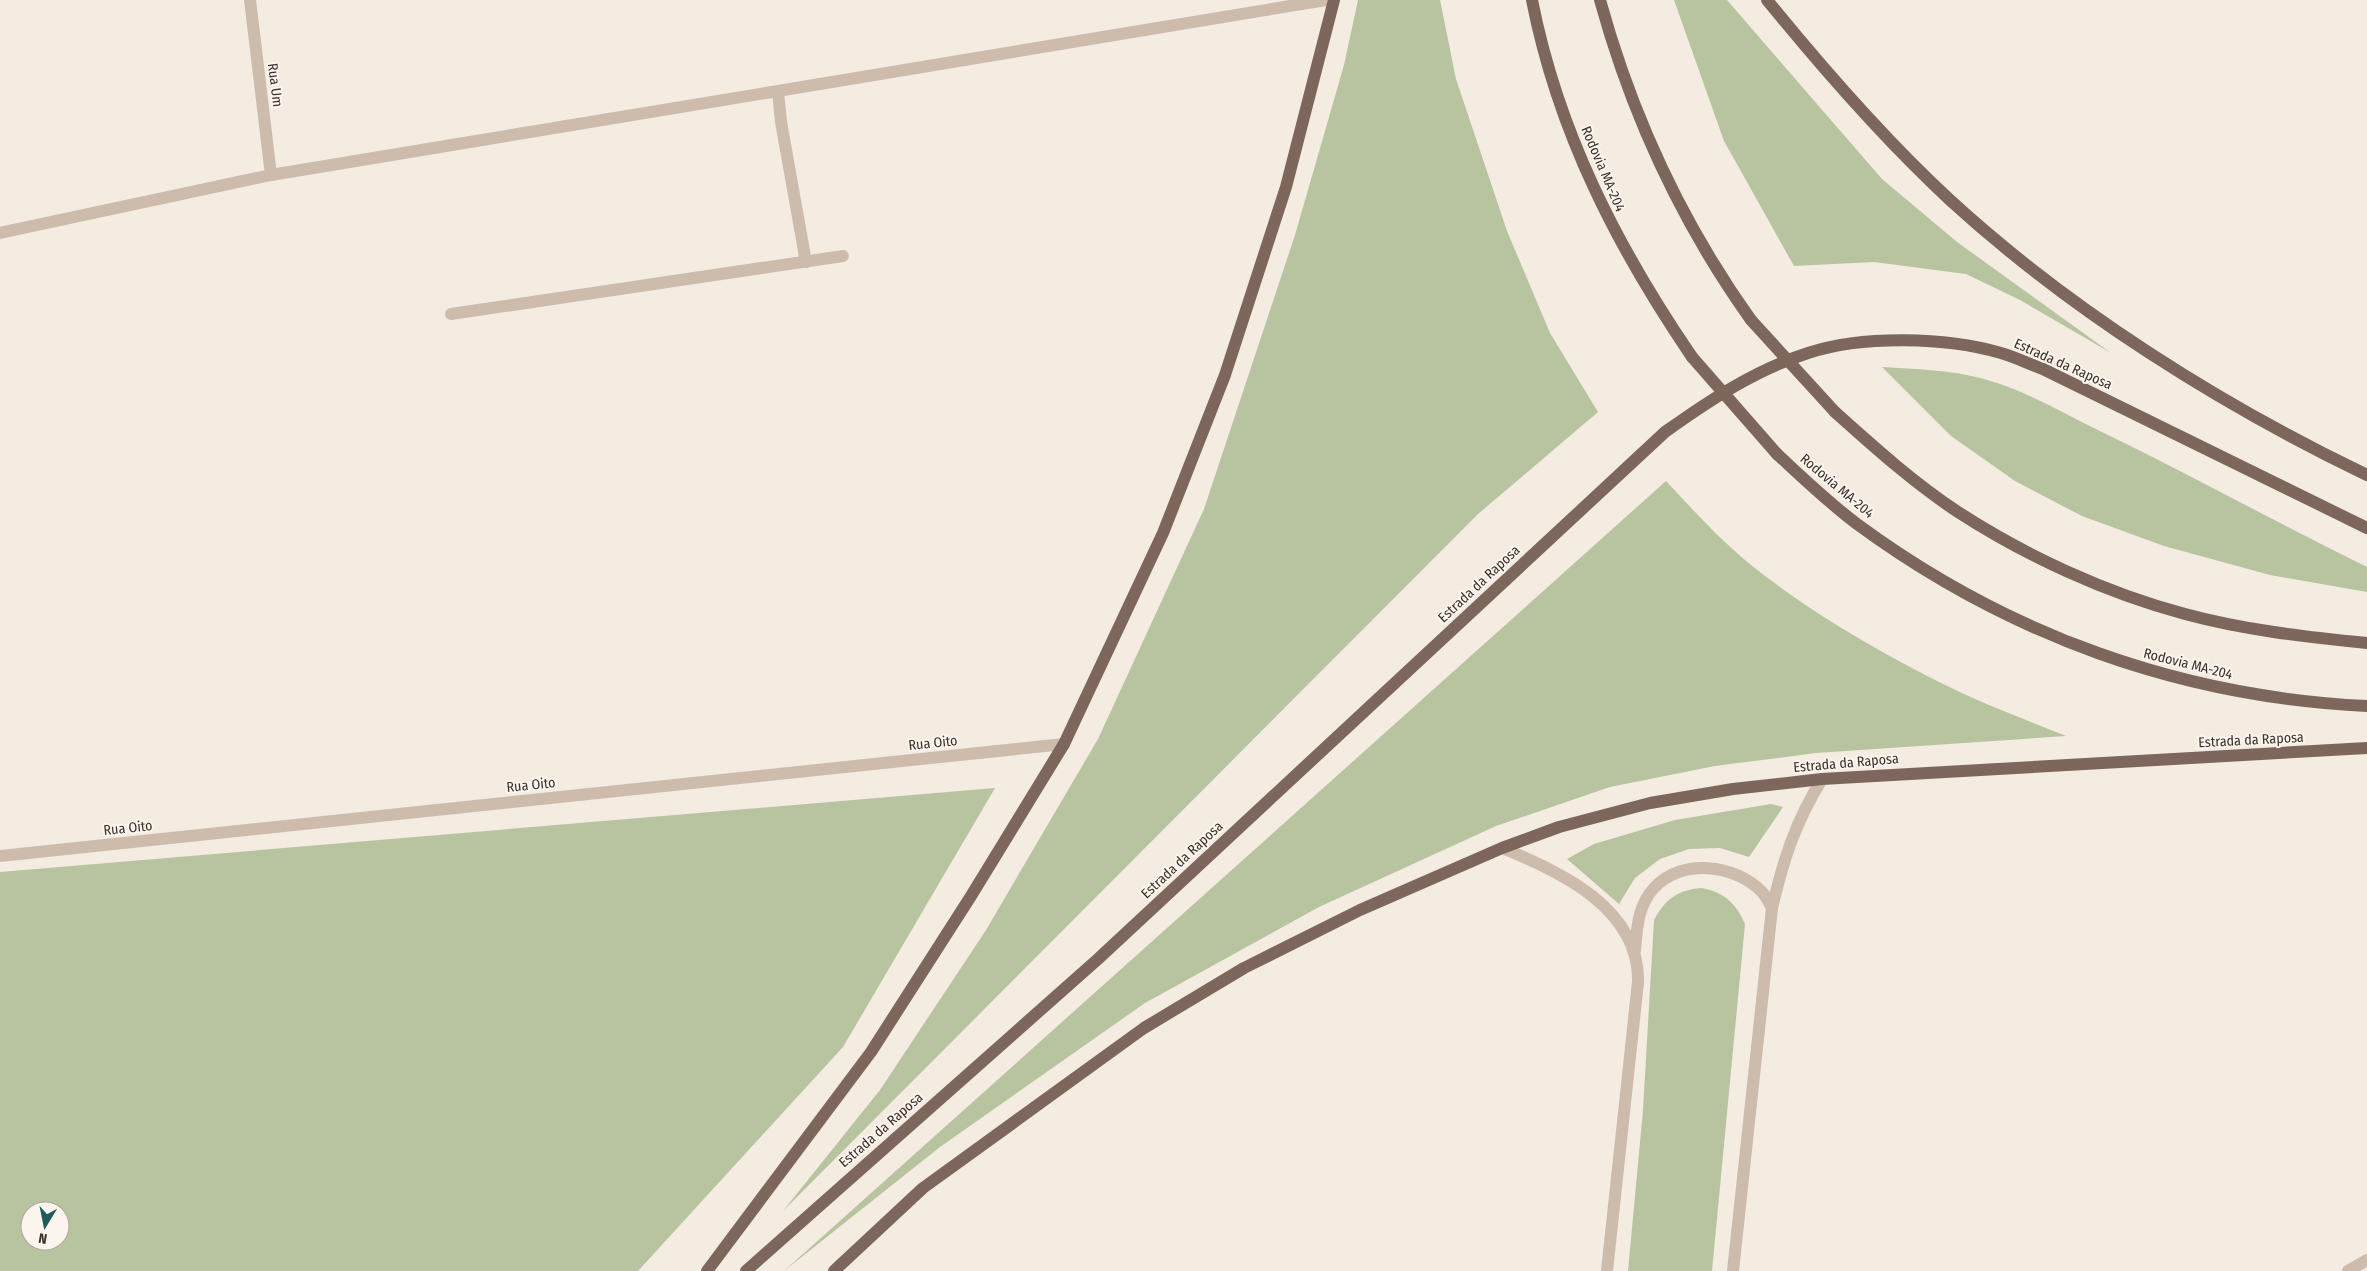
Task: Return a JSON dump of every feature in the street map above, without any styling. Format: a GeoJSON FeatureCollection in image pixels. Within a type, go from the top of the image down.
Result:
{"type":"FeatureCollection","features":[{"type":"Feature","properties":{"kind":"main road"},"geometry":{"type":"LineString","coordinates":[[707,1271],[871,1052],[971,896],[1064,744],[1163,533],[1224,375],[1286,187],[1334,0]]}},
{"type":"Feature","properties":{"kind":"main road","name":"Rodovia MA-204"},"geometry":{"type":"LineString","coordinates":[[1532,0],[1547,61],[1584,166],[1612,227],[1657,306],[1692,357],[1777,454],[1819,493],[1857,524],[1957,590],[2002,614],[2054,636],[2152,672],[2202,685],[2298,700],[2367,706]]}},
{"type":"Feature","properties":{"kind":"main road"},"geometry":{"type":"LineString","coordinates":[[1600,0],[1627,89],[1646,136],[1670,187],[1726,284],[1751,320],[1835,412],[1903,470],[1957,511],[2041,558],[2090,580],[2184,614],[2277,633],[2367,643]]}},
{"type":"Feature","properties":{"kind":"main road"},"geometry":{"type":"LineString","coordinates":[[1767,0],[1806,49],[1866,116],[1950,200],[2033,270],[2132,341],[2306,446],[2367,475]]}},
{"type":"Feature","properties":{"kind":"main road","name":"Estrada da Raposa"},"geometry":{"type":"LineString","coordinates":[[746,1271],[1098,959],[1665,432],[1729,389],[1775,366],[1809,352],[1845,344],[1883,340],[1919,341],[2001,353],[2044,369],[2088,390],[2367,528]]}},
{"type":"Feature","properties":{"kind":"main road","name":"Estrada da Raposa"},"geometry":{"type":"LineString","coordinates":[[834,1271],[923,1188],[1144,1028],[1244,968],[1360,910],[1502,848],[1559,827],[1650,803],[1733,789],[1822,779],[2367,748]]}},
{"type":"Feature","properties":{"kind":"street","name":"Rua Um"},"geometry":{"type":"LineString","coordinates":[[250,0],[271,175]]}},
{"type":"Feature","properties":{"kind":"street"},"geometry":{"type":"LineString","coordinates":[[0,232],[271,175],[1326,0]]}},
{"type":"Feature","properties":{"kind":"street"},"geometry":{"type":"LineString","coordinates":[[778,91],[781,122],[806,262]]}},
{"type":"Feature","properties":{"kind":"street"},"geometry":{"type":"LineString","coordinates":[[451,314],[843,256]]}},
{"type":"Feature","properties":{"kind":"street","name":"Rua Oito"},"geometry":{"type":"LineString","coordinates":[[0,856],[1064,744]]}},
{"type":"Feature","properties":{"kind":"street"},"geometry":{"type":"LineString","coordinates":[[1733,1271],[1772,908],[1782,863],[1794,828],[1822,779]]}},
{"type":"Feature","properties":{"kind":"street"},"geometry":{"type":"LineString","coordinates":[[1502,848],[1535,861],[1567,877],[1593,897],[1612,914],[1635,950],[1639,966],[1607,1271]]}},
{"type":"Feature","properties":{"kind":"street"},"geometry":{"type":"LineString","coordinates":[[1635,950],[1638,921],[1644,903],[1654,888],[1668,877],[1688,869],[1713,868],[1733,873],[1762,892],[1772,908]]}},
{"type":"Feature","properties":{"kind":"street"},"geometry":{"type":"LineString","coordinates":[[2348,1271],[2367,1260]]}},
{"type":"Feature","properties":{"kind":"green space"},"geometry":{"type":"Polygon","coordinates":[[[1358,0],[1440,0],[1456,79],[1507,231],[1550,333],[1598,412],[1478,514],[783,1211],[880,1090],[986,930],[1098,739],[1204,509],[1295,235],[1344,65],[1358,0]]]}},
{"type":"Feature","properties":{"kind":"green space"},"geometry":{"type":"Polygon","coordinates":[[[1674,0],[1727,0],[1882,179],[1957,242],[2111,353],[2020,300],[1966,274],[1874,262],[1794,266],[1724,141],[1674,0]]]}},
{"type":"Feature","properties":{"kind":"green space"},"geometry":{"type":"Polygon","coordinates":[[[1882,367],[1933,370],[1972,376],[2015,389],[2367,567],[2367,592],[2270,575],[2164,546],[2082,516],[2015,481],[1951,436],[1882,367]]]}},
{"type":"Feature","properties":{"kind":"green space"},"geometry":{"type":"Polygon","coordinates":[[[1666,481],[1744,559],[1780,587],[1834,623],[1890,656],[1947,686],[2066,736],[1816,753],[1715,766],[1610,787],[1496,826],[1319,907],[1145,1003],[940,1147],[784,1271],[1666,481]]]}},
{"type":"Feature","properties":{"kind":"green space"},"geometry":{"type":"Polygon","coordinates":[[[995,788],[843,1047],[638,1271],[0,1271],[0,872],[995,788]]]}},
{"type":"Feature","properties":{"kind":"green space"},"geometry":{"type":"Polygon","coordinates":[[[1771,804],[1783,807],[1749,857],[1720,848],[1689,849],[1660,859],[1635,878],[1619,904],[1567,859],[1594,844],[1675,820],[1771,804]]]}},
{"type":"Feature","properties":{"kind":"green space"},"geometry":{"type":"Polygon","coordinates":[[[1701,888],[1716,892],[1733,904],[1745,924],[1712,1271],[1628,1271],[1643,1110],[1654,920],[1663,906],[1673,897],[1679,893],[1701,888]]]}}]}
